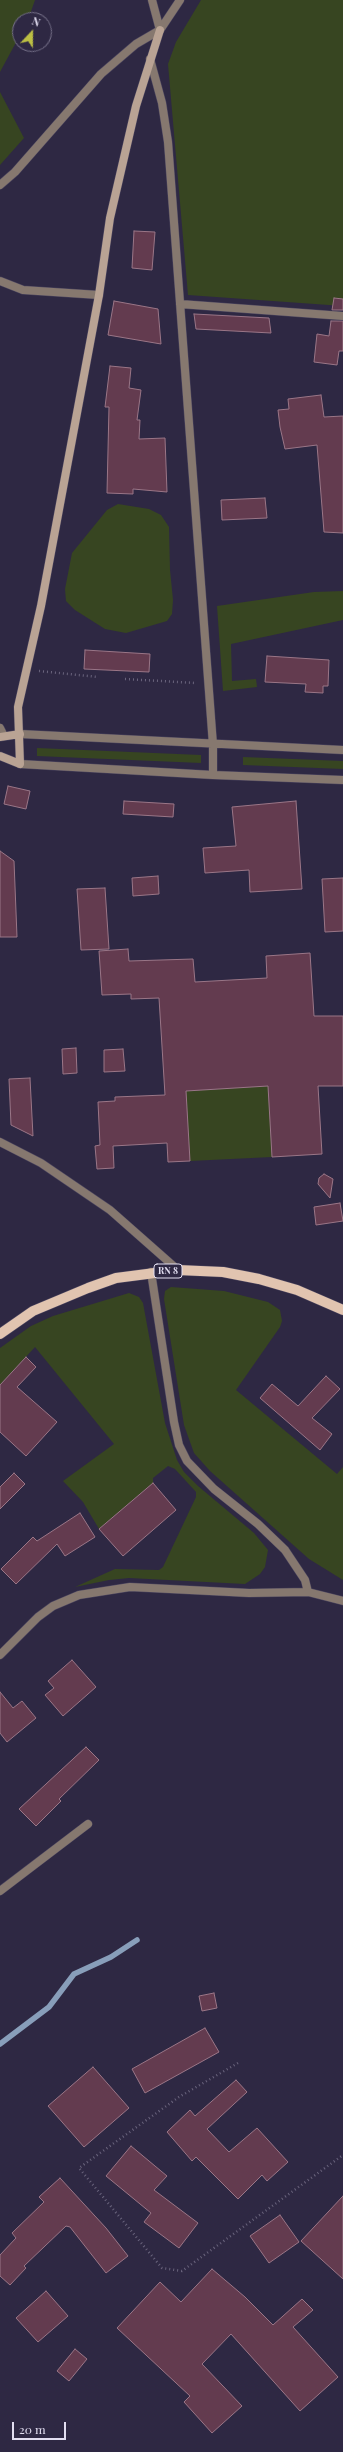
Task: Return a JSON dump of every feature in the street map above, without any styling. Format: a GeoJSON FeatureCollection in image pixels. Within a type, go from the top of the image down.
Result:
{"type":"FeatureCollection","features":[{"type":"Feature","properties":{"kind":"main road","name":"RN 8"},"geometry":{"type":"LineString","coordinates":[[0,1334],[33,1311],[59,1299],[116,1278],[151,1272],[178,1270],[223,1272],[260,1279],[297,1290],[343,1310]]}},
{"type":"Feature","properties":{"kind":"street"},"geometry":{"type":"LineString","coordinates":[[152,0],[160,30]]}},
{"type":"Feature","properties":{"kind":"street"},"geometry":{"type":"LineString","coordinates":[[20,764],[18,707],[27,670],[99,295],[110,218],[125,150],[150,60],[160,30],[180,0]]}},
{"type":"Feature","properties":{"kind":"street"},"geometry":{"type":"LineString","coordinates":[[0,185],[15,172],[106,68],[136,44],[160,30]]}},
{"type":"Feature","properties":{"kind":"street"},"geometry":{"type":"LineString","coordinates":[[150,60],[162,103],[168,142],[213,745],[213,776]]}},
{"type":"Feature","properties":{"kind":"street"},"geometry":{"type":"LineString","coordinates":[[0,281],[22,290],[99,295]]}},
{"type":"Feature","properties":{"kind":"street"},"geometry":{"type":"LineString","coordinates":[[180,304],[343,316]]}},
{"type":"Feature","properties":{"kind":"street"},"geometry":{"type":"LineString","coordinates":[[1,734],[343,750]]}},
{"type":"Feature","properties":{"kind":"street"},"geometry":{"type":"LineString","coordinates":[[0,756],[20,764],[213,776],[343,780]]}},
{"type":"Feature","properties":{"kind":"street"},"geometry":{"type":"LineString","coordinates":[[0,1142],[41,1163],[110,1210],[178,1270]]}},
{"type":"Feature","properties":{"kind":"street"},"geometry":{"type":"LineString","coordinates":[[151,1272],[174,1422],[179,1445],[187,1461],[209,1485],[258,1524],[285,1550],[305,1580],[308,1592]]}},
{"type":"Feature","properties":{"kind":"street"},"geometry":{"type":"LineString","coordinates":[[0,1655],[38,1616],[53,1606],[79,1595],[130,1587],[249,1593],[308,1592],[343,1601]]}},
{"type":"Feature","properties":{"kind":"street"},"geometry":{"type":"LineString","coordinates":[[0,1891],[88,1824]]}},
{"type":"Feature","properties":{"kind":"path"},"geometry":{"type":"LineString","coordinates":[[27,670],[98,677]]}},
{"type":"Feature","properties":{"kind":"path"},"geometry":{"type":"LineString","coordinates":[[125,679],[208,683]]}},
{"type":"Feature","properties":{"kind":"path"},"geometry":{"type":"LineString","coordinates":[[238,2063],[179,2097],[79,2168],[162,2268],[182,2271],[343,2155]]}},
{"type":"Feature","properties":{"kind":"green space"},"geometry":{"type":"Polygon","coordinates":[[[0,0],[35,0],[31,12],[12,12],[12,50],[0,72],[0,0]]]}},
{"type":"Feature","properties":{"kind":"green space"},"geometry":{"type":"Polygon","coordinates":[[[201,0],[343,0],[343,306],[188,295],[168,64],[176,42],[201,0]]]}},
{"type":"Feature","properties":{"kind":"green space"},"geometry":{"type":"Polygon","coordinates":[[[0,92],[24,138],[0,165],[0,92]]]}},
{"type":"Feature","properties":{"kind":"green space"},"geometry":{"type":"Polygon","coordinates":[[[118,504],[149,509],[161,515],[169,527],[170,570],[173,600],[172,614],[167,621],[126,633],[105,629],[75,610],[66,601],[65,589],[72,553],[107,510],[118,504]]]}},
{"type":"Feature","properties":{"kind":"green space"},"geometry":{"type":"Polygon","coordinates":[[[343,591],[343,620],[231,644],[232,681],[256,679],[257,687],[223,691],[217,606],[314,592],[343,591]]]}},
{"type":"Feature","properties":{"kind":"green space"},"geometry":{"type":"Polygon","coordinates":[[[37,748],[201,755],[201,763],[37,756],[37,748]]]}},
{"type":"Feature","properties":{"kind":"green space"},"geometry":{"type":"Polygon","coordinates":[[[243,757],[343,761],[343,769],[243,765],[243,757]]]}},
{"type":"Feature","properties":{"kind":"green space"},"geometry":{"type":"Polygon","coordinates":[[[268,1086],[272,1157],[190,1161],[186,1091],[268,1086]]]}},
{"type":"Feature","properties":{"kind":"green space"},"geometry":{"type":"Polygon","coordinates":[[[171,1287],[224,1291],[268,1302],[280,1310],[282,1321],[280,1327],[236,1390],[337,1474],[343,1467],[343,1580],[309,1559],[210,1471],[194,1453],[184,1425],[164,1299],[165,1291],[171,1287]]]}},
{"type":"Feature","properties":{"kind":"green space"},"geometry":{"type":"Polygon","coordinates":[[[129,1293],[139,1297],[143,1303],[165,1423],[177,1460],[184,1472],[198,1486],[254,1533],[268,1550],[265,1567],[260,1574],[245,1584],[129,1578],[109,1580],[75,1587],[115,1569],[159,1570],[163,1567],[196,1497],[196,1492],[175,1469],[168,1466],[153,1478],[153,1483],[99,1529],[83,1502],[63,1481],[114,1444],[35,1347],[0,1385],[0,1348],[31,1326],[53,1316],[129,1293]]]}},
{"type":"Feature","properties":{"kind":"building"},"geometry":{"type":"Polygon","coordinates":[[[134,231],[155,232],[152,270],[132,268],[134,231]]]}},
{"type":"Feature","properties":{"kind":"building"},"geometry":{"type":"Polygon","coordinates":[[[334,298],[343,299],[343,310],[332,310],[334,298]]]}},
{"type":"Feature","properties":{"kind":"building"},"geometry":{"type":"Polygon","coordinates":[[[114,301],[158,309],[161,344],[108,335],[114,301]]]}},
{"type":"Feature","properties":{"kind":"building"},"geometry":{"type":"Polygon","coordinates":[[[194,314],[269,318],[271,333],[196,329],[194,314]]]}},
{"type":"Feature","properties":{"kind":"building"},"geometry":{"type":"Polygon","coordinates":[[[331,321],[343,321],[343,351],[339,351],[337,365],[314,362],[317,334],[329,336],[331,321]]]}},
{"type":"Feature","properties":{"kind":"building"},"geometry":{"type":"Polygon","coordinates":[[[110,366],[131,368],[129,388],[141,390],[137,420],[140,420],[139,439],[165,438],[167,492],[133,489],[133,494],[107,493],[109,407],[105,407],[110,366]]]}},
{"type":"Feature","properties":{"kind":"building"},"geometry":{"type":"Polygon","coordinates":[[[321,395],[324,417],[343,416],[343,533],[324,532],[317,445],[285,449],[280,427],[278,410],[289,409],[288,399],[321,395]]]}},
{"type":"Feature","properties":{"kind":"building"},"geometry":{"type":"Polygon","coordinates":[[[265,498],[267,518],[222,520],[221,500],[265,498]]]}},
{"type":"Feature","properties":{"kind":"building"},"geometry":{"type":"Polygon","coordinates":[[[85,650],[150,654],[149,672],[84,669],[85,650]]]}},
{"type":"Feature","properties":{"kind":"building"},"geometry":{"type":"Polygon","coordinates":[[[267,656],[329,660],[328,686],[323,686],[323,693],[305,692],[306,684],[265,682],[267,656]]]}},
{"type":"Feature","properties":{"kind":"building"},"geometry":{"type":"Polygon","coordinates":[[[8,786],[30,791],[26,809],[4,804],[8,786]]]}},
{"type":"Feature","properties":{"kind":"building"},"geometry":{"type":"Polygon","coordinates":[[[124,801],[174,804],[173,817],[123,814],[124,801]]]}},
{"type":"Feature","properties":{"kind":"building"},"geometry":{"type":"Polygon","coordinates":[[[296,801],[302,889],[250,892],[249,870],[205,873],[203,848],[236,846],[232,807],[296,801]]]}},
{"type":"Feature","properties":{"kind":"building"},"geometry":{"type":"Polygon","coordinates":[[[0,851],[14,861],[17,937],[0,937],[0,851]]]}},
{"type":"Feature","properties":{"kind":"building"},"geometry":{"type":"Polygon","coordinates":[[[158,876],[159,894],[133,896],[132,878],[158,876]]]}},
{"type":"Feature","properties":{"kind":"building"},"geometry":{"type":"Polygon","coordinates":[[[343,878],[343,931],[325,932],[322,879],[343,878]]]}},
{"type":"Feature","properties":{"kind":"building"},"geometry":{"type":"Polygon","coordinates":[[[105,888],[109,949],[81,950],[77,889],[105,888]]]}},
{"type":"Feature","properties":{"kind":"building"},"geometry":{"type":"Polygon","coordinates":[[[128,949],[129,961],[193,959],[195,982],[267,978],[266,956],[310,953],[314,1016],[343,1016],[343,1086],[318,1086],[322,1154],[272,1157],[268,1086],[186,1091],[190,1161],[168,1162],[167,1143],[113,1146],[114,1168],[97,1169],[95,1146],[100,1145],[98,1102],[115,1101],[115,1097],[165,1095],[159,998],[131,999],[131,994],[102,995],[99,951],[128,949]]]}},
{"type":"Feature","properties":{"kind":"building"},"geometry":{"type":"Polygon","coordinates":[[[76,1048],[77,1073],[63,1074],[62,1049],[76,1048]]]}},
{"type":"Feature","properties":{"kind":"building"},"geometry":{"type":"Polygon","coordinates":[[[123,1049],[125,1071],[104,1072],[104,1050],[123,1049]]]}},
{"type":"Feature","properties":{"kind":"building"},"geometry":{"type":"Polygon","coordinates":[[[30,1078],[33,1136],[11,1125],[9,1079],[30,1078]]]}},
{"type":"Feature","properties":{"kind":"building"},"geometry":{"type":"Polygon","coordinates":[[[324,1174],[333,1179],[330,1198],[318,1184],[319,1178],[324,1174]]]}},
{"type":"Feature","properties":{"kind":"building"},"geometry":{"type":"Polygon","coordinates":[[[340,1203],[343,1221],[316,1225],[314,1207],[340,1203]]]}},
{"type":"Feature","properties":{"kind":"building"},"geometry":{"type":"Polygon","coordinates":[[[26,1357],[36,1367],[17,1387],[57,1422],[26,1456],[0,1432],[0,1385],[26,1357]]]}},
{"type":"Feature","properties":{"kind":"building"},"geometry":{"type":"Polygon","coordinates":[[[326,1376],[340,1389],[312,1418],[332,1434],[320,1450],[260,1398],[272,1384],[298,1406],[326,1376]]]}},
{"type":"Feature","properties":{"kind":"building"},"geometry":{"type":"Polygon","coordinates":[[[14,1473],[25,1484],[0,1509],[0,1487],[14,1473]]]}},
{"type":"Feature","properties":{"kind":"building"},"geometry":{"type":"Polygon","coordinates":[[[153,1483],[176,1510],[123,1556],[99,1529],[153,1483]]]}},
{"type":"Feature","properties":{"kind":"building"},"geometry":{"type":"Polygon","coordinates":[[[80,1513],[95,1537],[65,1556],[57,1544],[16,1584],[1,1569],[33,1537],[37,1541],[80,1513]]]}},
{"type":"Feature","properties":{"kind":"building"},"geometry":{"type":"Polygon","coordinates":[[[72,1660],[96,1687],[63,1716],[45,1695],[54,1688],[48,1681],[72,1660]]]}},
{"type":"Feature","properties":{"kind":"building"},"geometry":{"type":"Polygon","coordinates":[[[0,1692],[13,1708],[22,1701],[36,1718],[7,1742],[0,1733],[0,1692]]]}},
{"type":"Feature","properties":{"kind":"building"},"geometry":{"type":"Polygon","coordinates":[[[86,1747],[99,1760],[59,1799],[61,1801],[36,1826],[19,1809],[86,1747]]]}},
{"type":"Feature","properties":{"kind":"building"},"geometry":{"type":"Polygon","coordinates":[[[214,1993],[217,2008],[202,2011],[199,1996],[214,1993]]]}},
{"type":"Feature","properties":{"kind":"building"},"geometry":{"type":"Polygon","coordinates":[[[205,2028],[219,2052],[145,2093],[132,2069],[205,2028]]]}},
{"type":"Feature","properties":{"kind":"building"},"geometry":{"type":"Polygon","coordinates":[[[93,2067],[129,2108],[84,2147],[48,2106],[93,2067]]]}},
{"type":"Feature","properties":{"kind":"building"},"geometry":{"type":"Polygon","coordinates":[[[236,2080],[247,2092],[207,2129],[229,2152],[257,2128],[288,2162],[267,2181],[262,2175],[238,2199],[196,2157],[192,2161],[167,2132],[190,2110],[195,2116],[236,2080]]]}},
{"type":"Feature","properties":{"kind":"building"},"geometry":{"type":"Polygon","coordinates":[[[131,2146],[167,2176],[154,2190],[198,2223],[179,2248],[144,2222],[151,2213],[106,2176],[131,2146]]]}},
{"type":"Feature","properties":{"kind":"building"},"geometry":{"type":"Polygon","coordinates":[[[60,2178],[106,2228],[128,2256],[106,2273],[70,2227],[66,2226],[24,2266],[26,2268],[10,2285],[0,2276],[0,2255],[16,2238],[12,2233],[44,2202],[39,2197],[60,2178]]]}},
{"type":"Feature","properties":{"kind":"building"},"geometry":{"type":"Polygon","coordinates":[[[343,2196],[343,2279],[301,2241],[343,2196]]]}},
{"type":"Feature","properties":{"kind":"building"},"geometry":{"type":"Polygon","coordinates":[[[280,2215],[299,2242],[269,2263],[250,2236],[280,2215]]]}},
{"type":"Feature","properties":{"kind":"building"},"geometry":{"type":"Polygon","coordinates":[[[212,2269],[245,2297],[273,2325],[302,2299],[313,2310],[293,2327],[338,2377],[300,2411],[231,2334],[202,2364],[242,2406],[212,2433],[184,2402],[190,2396],[117,2328],[160,2282],[181,2302],[212,2269]]]}},
{"type":"Feature","properties":{"kind":"building"},"geometry":{"type":"Polygon","coordinates":[[[46,2291],[68,2316],[38,2342],[16,2318],[46,2291]]]}},
{"type":"Feature","properties":{"kind":"building"},"geometry":{"type":"Polygon","coordinates":[[[75,2349],[87,2359],[69,2381],[57,2371],[75,2349]]]}},
{"type":"Feature","properties":{"kind":"waterway"},"geometry":{"type":"LineString","coordinates":[[0,2044],[49,2007],[74,1974],[111,1957],[137,1940]]}}]}
